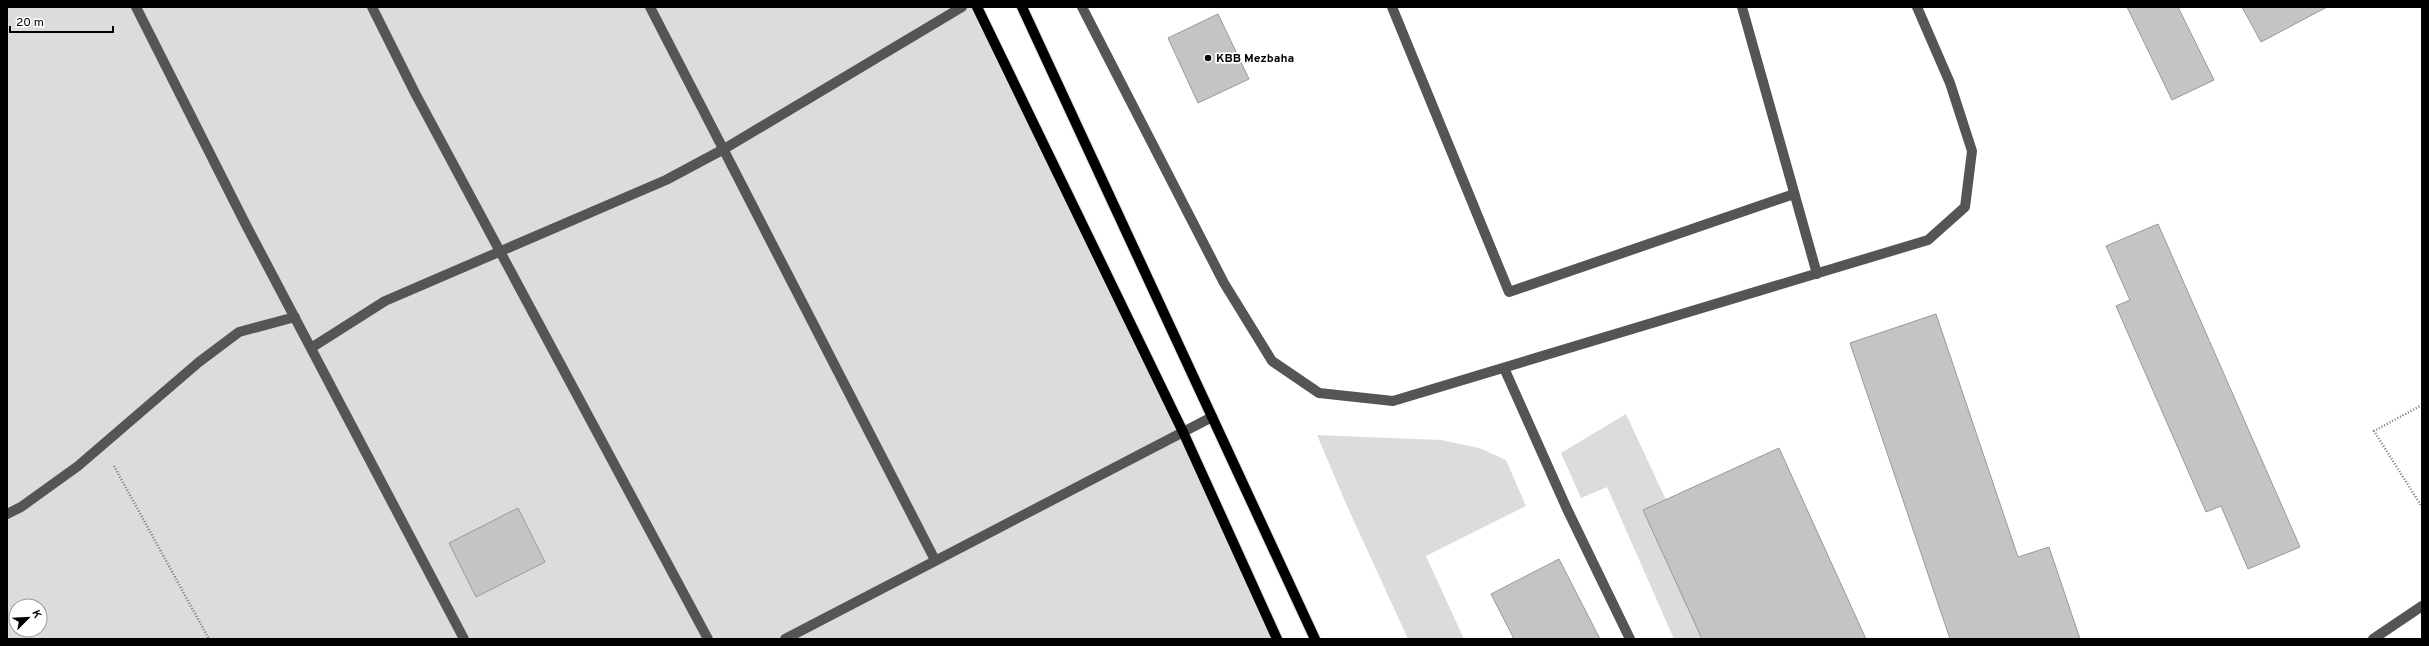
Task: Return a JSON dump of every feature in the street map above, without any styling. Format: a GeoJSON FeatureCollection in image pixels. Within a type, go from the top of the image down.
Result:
{"type":"FeatureCollection","features":[{"type":"Feature","properties":{"kind":"main road"},"geometry":{"type":"LineString","coordinates":[[977,7],[1183,432],[1277,639]]}},
{"type":"Feature","properties":{"kind":"main road"},"geometry":{"type":"LineString","coordinates":[[1022,7],[1315,639]]}},
{"type":"Feature","properties":{"kind":"street"},"geometry":{"type":"LineString","coordinates":[[136,7],[311,348],[464,639]]}},
{"type":"Feature","properties":{"kind":"street"},"geometry":{"type":"LineString","coordinates":[[372,7],[499,250],[708,639]]}},
{"type":"Feature","properties":{"kind":"street"},"geometry":{"type":"LineString","coordinates":[[650,7],[935,560]]}},
{"type":"Feature","properties":{"kind":"street"},"geometry":{"type":"LineString","coordinates":[[311,348],[385,301],[499,250],[666,180],[724,149],[962,7]]}},
{"type":"Feature","properties":{"kind":"street"},"geometry":{"type":"LineString","coordinates":[[1082,7],[1224,283],[1272,361],[1320,393],[1393,401],[1928,240],[1966,207],[1972,151],[1950,83],[1917,7]]}},
{"type":"Feature","properties":{"kind":"street"},"geometry":{"type":"LineString","coordinates":[[1392,7],[1509,292],[1794,194]]}},
{"type":"Feature","properties":{"kind":"street"},"geometry":{"type":"LineString","coordinates":[[1742,7],[1817,274]]}},
{"type":"Feature","properties":{"kind":"street"},"geometry":{"type":"LineString","coordinates":[[7,514],[21,507],[78,466],[200,362],[239,332],[295,317]]}},
{"type":"Feature","properties":{"kind":"street"},"geometry":{"type":"LineString","coordinates":[[1504,368],[1567,509],[1630,639]]}},
{"type":"Feature","properties":{"kind":"street"},"geometry":{"type":"LineString","coordinates":[[785,639],[1212,417]]}},
{"type":"Feature","properties":{"kind":"street"},"geometry":{"type":"LineString","coordinates":[[2373,639],[2422,606]]}},
{"type":"Feature","properties":{"kind":"path"},"geometry":{"type":"LineString","coordinates":[[2422,406],[2374,431],[2422,508]]}},
{"type":"Feature","properties":{"kind":"path"},"geometry":{"type":"LineString","coordinates":[[103,444],[208,639]]}},
{"type":"Feature","properties":{"kind":"shaded area"},"geometry":{"type":"Polygon","coordinates":[[[7,7],[977,7],[1183,432],[1271,639],[7,639],[7,7]]]}},
{"type":"Feature","properties":{"kind":"shaded area"},"geometry":{"type":"Polygon","coordinates":[[[1626,414],[1666,500],[1644,510],[1702,639],[1674,639],[1607,487],[1581,498],[1561,453],[1626,414]]]}},
{"type":"Feature","properties":{"kind":"shaded area"},"geometry":{"type":"Polygon","coordinates":[[[1317,435],[1441,440],[1479,448],[1506,460],[1526,506],[1426,556],[1464,639],[1408,639],[1347,506],[1317,435]]]}},
{"type":"Feature","properties":{"kind":"building"},"geometry":{"type":"Polygon","coordinates":[[[2127,7],[2178,7],[2214,80],[2172,100],[2127,7]]]}},
{"type":"Feature","properties":{"kind":"building"},"geometry":{"type":"Polygon","coordinates":[[[2242,7],[2327,7],[2261,42],[2242,7]]]}},
{"type":"Feature","properties":{"kind":"building","name":"KBB Mezbaha"},"geometry":{"type":"Polygon","coordinates":[[[1218,14],[1249,79],[1198,103],[1168,38],[1218,14]]]}},
{"type":"Feature","properties":{"kind":"building"},"geometry":{"type":"Polygon","coordinates":[[[2158,224],[2300,547],[2248,569],[2221,506],[2206,512],[2116,306],[2130,300],[2106,246],[2158,224]]]}},
{"type":"Feature","properties":{"kind":"building"},"geometry":{"type":"Polygon","coordinates":[[[1936,314],[2018,557],[2049,547],[2080,639],[1950,639],[1850,343],[1936,314]]]}},
{"type":"Feature","properties":{"kind":"building"},"geometry":{"type":"Polygon","coordinates":[[[1779,448],[1866,639],[1702,639],[1643,510],[1779,448]]]}},
{"type":"Feature","properties":{"kind":"building"},"geometry":{"type":"Polygon","coordinates":[[[518,508],[545,562],[476,597],[449,543],[518,508]]]}},
{"type":"Feature","properties":{"kind":"building"},"geometry":{"type":"Polygon","coordinates":[[[1559,559],[1600,639],[1514,639],[1491,594],[1559,559]]]}},
{"type":"Feature","properties":{"kind":"place","name":"KBB Mezbaha"},"geometry":{"type":"Point","coordinates":[1208,58]}}]}
